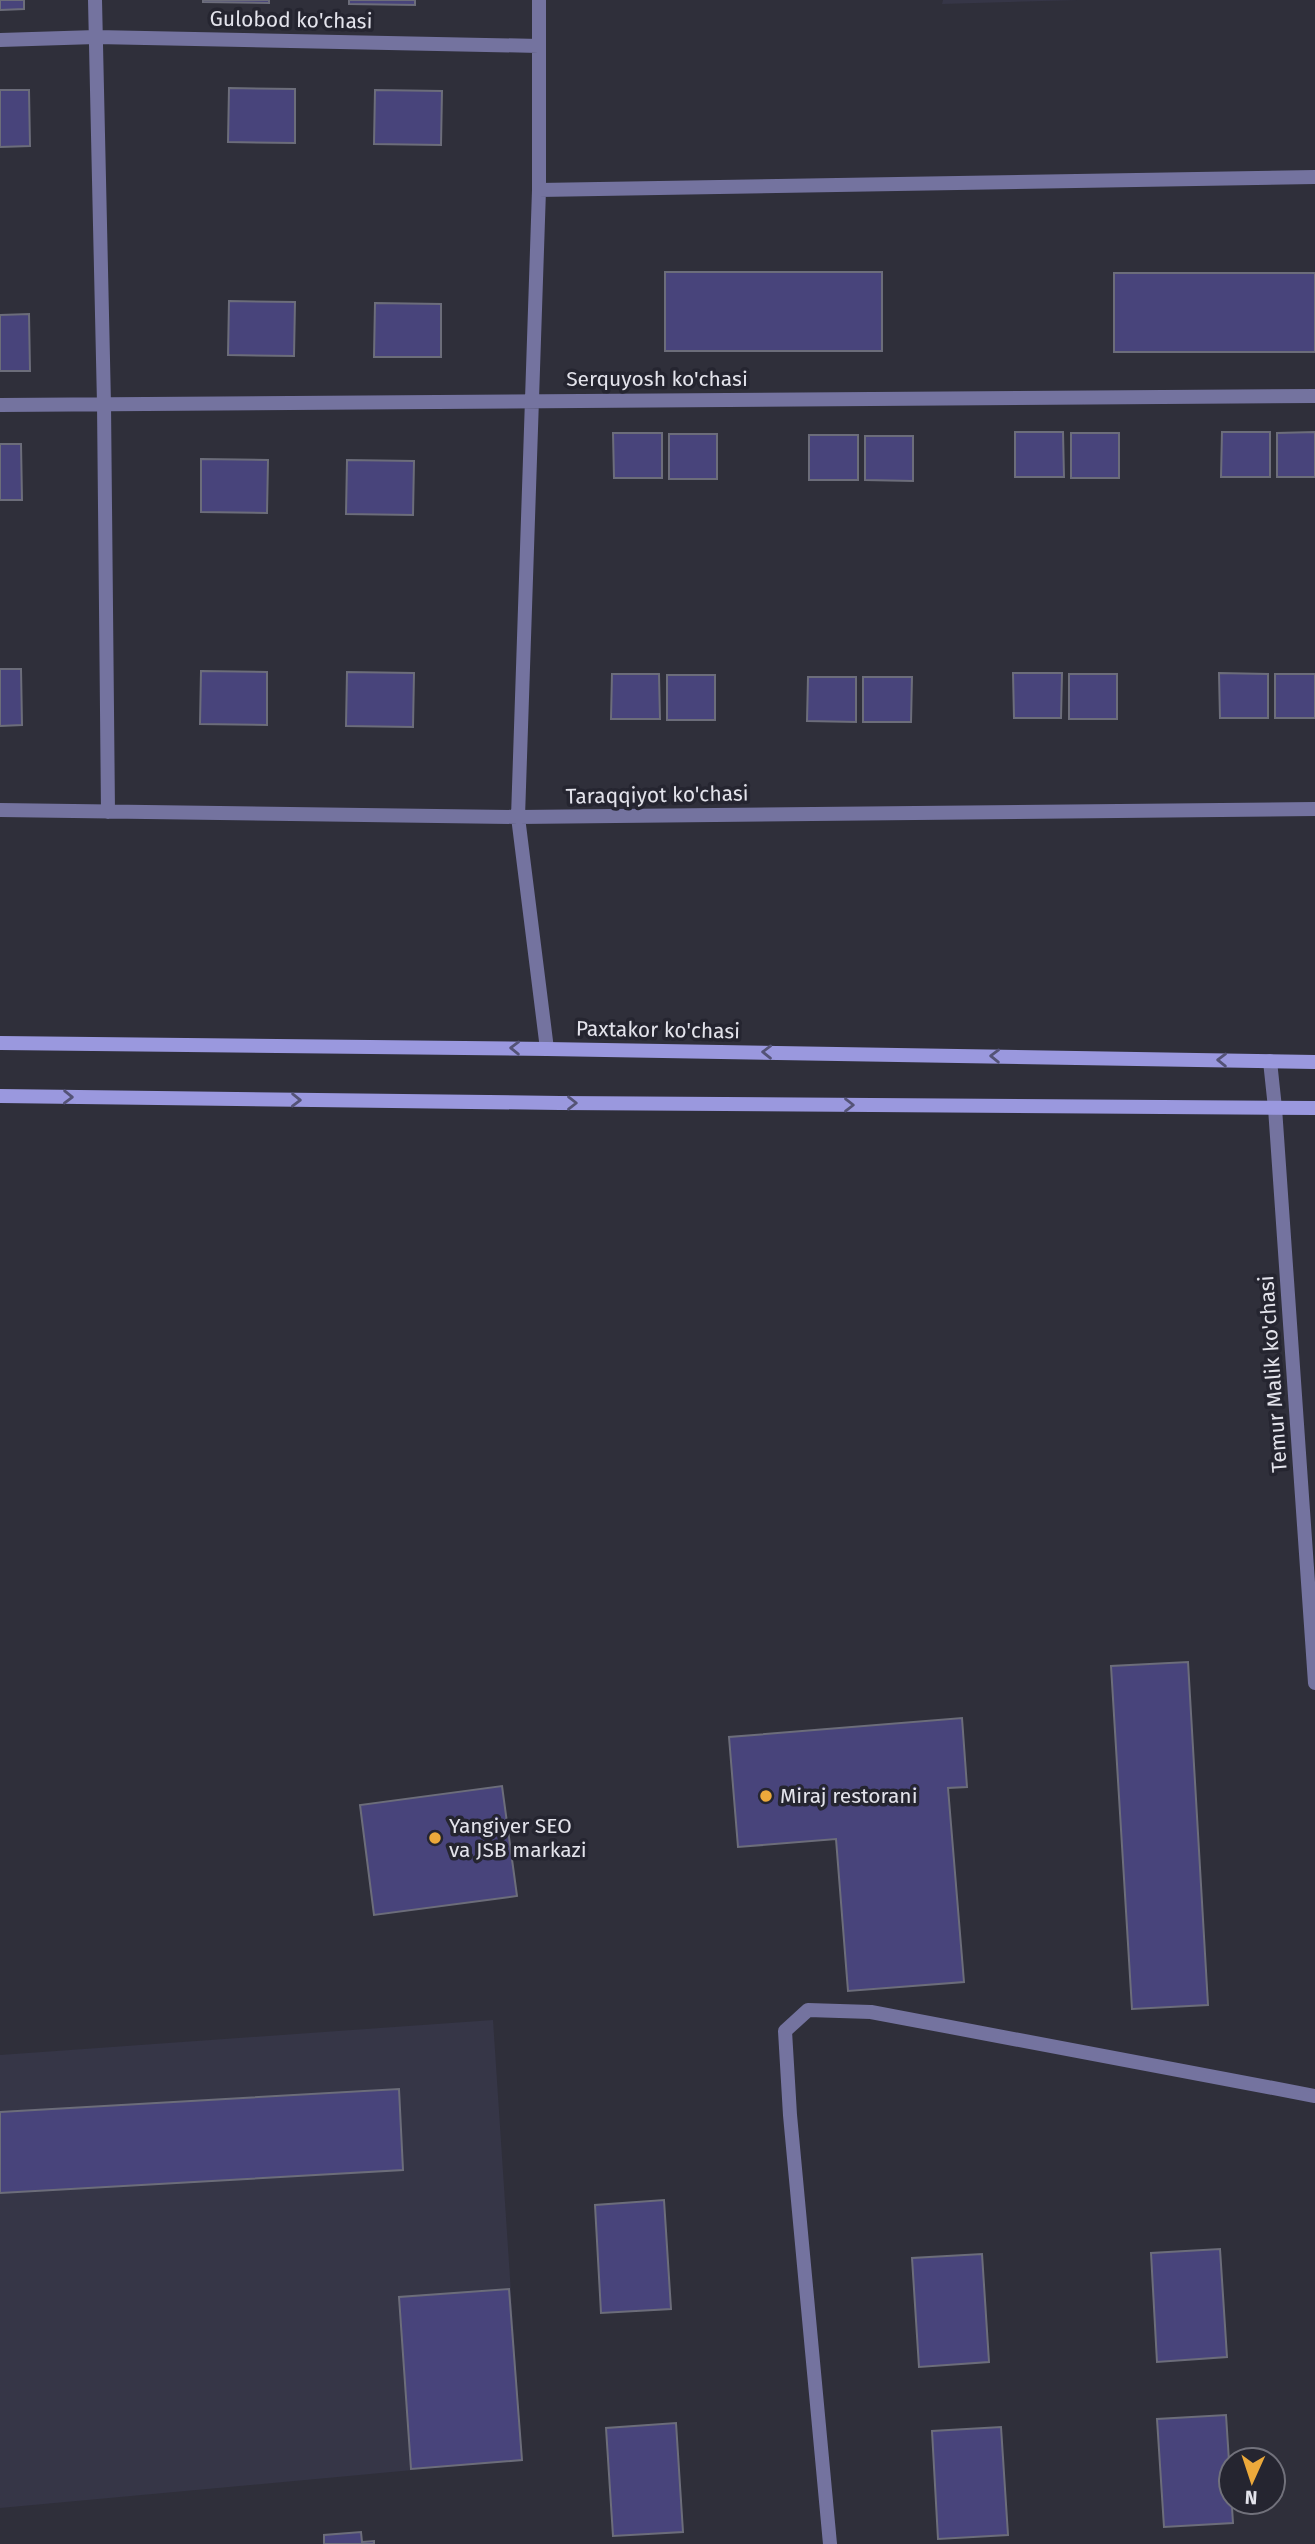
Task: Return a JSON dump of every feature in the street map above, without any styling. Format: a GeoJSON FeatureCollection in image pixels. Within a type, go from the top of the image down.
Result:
{"type":"FeatureCollection","features":[{"type":"Feature","properties":{"kind":"main road","name":"Paxtakor ko'chasi"},"geometry":{"type":"LineString","coordinates":[[0,1043],[1315,1062]]}},
{"type":"Feature","properties":{"kind":"main road"},"geometry":{"type":"LineString","coordinates":[[0,1096],[1315,1108]]}},
{"type":"Feature","properties":{"kind":"street"},"geometry":{"type":"LineString","coordinates":[[96,0],[108,812]]}},
{"type":"Feature","properties":{"kind":"street"},"geometry":{"type":"LineString","coordinates":[[539,0],[540,190],[518,817],[547,1049]]}},
{"type":"Feature","properties":{"kind":"street","name":"Gulobod ko'chasi"},"geometry":{"type":"LineString","coordinates":[[0,40],[96,37],[539,46]]}},
{"type":"Feature","properties":{"kind":"street"},"geometry":{"type":"LineString","coordinates":[[540,190],[1315,177]]}},
{"type":"Feature","properties":{"kind":"street","name":"Serquyosh ko'chasi"},"geometry":{"type":"LineString","coordinates":[[0,405],[1315,396]]}},
{"type":"Feature","properties":{"kind":"street","name":"Taraqqiyot ko'chasi"},"geometry":{"type":"LineString","coordinates":[[0,810],[518,817],[1315,809]]}},
{"type":"Feature","properties":{"kind":"street","name":"Temur Malik ko'chasi"},"geometry":{"type":"LineString","coordinates":[[1270,1061],[1315,1683]]}},
{"type":"Feature","properties":{"kind":"street"},"geometry":{"type":"LineString","coordinates":[[830,2544],[790,2115],[785,2031],[808,2010],[871,2012],[1315,2095]]}},
{"type":"Feature","properties":{"kind":"shaded area"},"geometry":{"type":"Polygon","coordinates":[[[943,0],[1079,0],[942,4],[943,0]]]}},
{"type":"Feature","properties":{"kind":"shaded area"},"geometry":{"type":"Polygon","coordinates":[[[493,2020],[522,2460],[0,2508],[0,2055],[493,2020]]]}},
{"type":"Feature","properties":{"kind":"building"},"geometry":{"type":"Polygon","coordinates":[[[0,0],[24,0],[24,9],[0,10],[0,0]]]}},
{"type":"Feature","properties":{"kind":"building"},"geometry":{"type":"Polygon","coordinates":[[[269,0],[269,3],[203,2],[269,0]]]}},
{"type":"Feature","properties":{"kind":"building"},"geometry":{"type":"Polygon","coordinates":[[[349,0],[415,0],[415,5],[349,4],[349,0]]]}},
{"type":"Feature","properties":{"kind":"building"},"geometry":{"type":"Polygon","coordinates":[[[229,88],[295,89],[295,143],[228,142],[229,88]]]}},
{"type":"Feature","properties":{"kind":"building"},"geometry":{"type":"Polygon","coordinates":[[[0,90],[29,90],[30,146],[0,147],[0,90]]]}},
{"type":"Feature","properties":{"kind":"building"},"geometry":{"type":"Polygon","coordinates":[[[375,90],[442,91],[441,145],[374,144],[375,90]]]}},
{"type":"Feature","properties":{"kind":"building"},"geometry":{"type":"Polygon","coordinates":[[[665,272],[882,272],[882,351],[665,351],[665,272]]]}},
{"type":"Feature","properties":{"kind":"building"},"geometry":{"type":"Polygon","coordinates":[[[1114,273],[1315,273],[1315,352],[1114,352],[1114,273]]]}},
{"type":"Feature","properties":{"kind":"building"},"geometry":{"type":"Polygon","coordinates":[[[229,301],[295,302],[294,356],[228,355],[229,301]]]}},
{"type":"Feature","properties":{"kind":"building"},"geometry":{"type":"Polygon","coordinates":[[[375,303],[441,304],[441,357],[374,357],[375,303]]]}},
{"type":"Feature","properties":{"kind":"building"},"geometry":{"type":"Polygon","coordinates":[[[29,314],[30,371],[0,371],[0,315],[29,314]]]}},
{"type":"Feature","properties":{"kind":"building"},"geometry":{"type":"Polygon","coordinates":[[[1015,432],[1063,432],[1064,477],[1015,477],[1015,432]]]}},
{"type":"Feature","properties":{"kind":"building"},"geometry":{"type":"Polygon","coordinates":[[[1222,432],[1270,432],[1270,477],[1221,477],[1222,432]]]}},
{"type":"Feature","properties":{"kind":"building"},"geometry":{"type":"Polygon","coordinates":[[[1315,432],[1315,477],[1277,477],[1277,433],[1315,432]]]}},
{"type":"Feature","properties":{"kind":"building"},"geometry":{"type":"Polygon","coordinates":[[[613,433],[662,433],[662,478],[614,478],[613,433]]]}},
{"type":"Feature","properties":{"kind":"building"},"geometry":{"type":"Polygon","coordinates":[[[1071,433],[1119,433],[1119,478],[1071,478],[1071,433]]]}},
{"type":"Feature","properties":{"kind":"building"},"geometry":{"type":"Polygon","coordinates":[[[669,434],[717,434],[717,479],[669,479],[669,434]]]}},
{"type":"Feature","properties":{"kind":"building"},"geometry":{"type":"Polygon","coordinates":[[[809,435],[858,435],[858,480],[809,480],[809,435]]]}},
{"type":"Feature","properties":{"kind":"building"},"geometry":{"type":"Polygon","coordinates":[[[865,436],[913,436],[913,481],[865,480],[865,436]]]}},
{"type":"Feature","properties":{"kind":"building"},"geometry":{"type":"Polygon","coordinates":[[[0,444],[21,444],[22,500],[0,500],[0,444]]]}},
{"type":"Feature","properties":{"kind":"building"},"geometry":{"type":"Polygon","coordinates":[[[201,459],[268,460],[267,513],[201,512],[201,459]]]}},
{"type":"Feature","properties":{"kind":"building"},"geometry":{"type":"Polygon","coordinates":[[[347,460],[414,461],[413,515],[346,514],[347,460]]]}},
{"type":"Feature","properties":{"kind":"building"},"geometry":{"type":"Polygon","coordinates":[[[0,669],[21,669],[22,725],[0,726],[0,669]]]}},
{"type":"Feature","properties":{"kind":"building"},"geometry":{"type":"Polygon","coordinates":[[[201,671],[267,672],[267,725],[200,724],[201,671]]]}},
{"type":"Feature","properties":{"kind":"building"},"geometry":{"type":"Polygon","coordinates":[[[347,672],[414,673],[413,727],[346,726],[347,672]]]}},
{"type":"Feature","properties":{"kind":"building"},"geometry":{"type":"Polygon","coordinates":[[[1013,673],[1062,673],[1061,718],[1014,718],[1013,673]]]}},
{"type":"Feature","properties":{"kind":"building"},"geometry":{"type":"Polygon","coordinates":[[[1219,673],[1268,674],[1268,718],[1220,718],[1219,673]]]}},
{"type":"Feature","properties":{"kind":"building"},"geometry":{"type":"Polygon","coordinates":[[[612,674],[659,674],[660,719],[611,719],[612,674]]]}},
{"type":"Feature","properties":{"kind":"building"},"geometry":{"type":"Polygon","coordinates":[[[1069,674],[1117,674],[1117,719],[1069,719],[1069,674]]]}},
{"type":"Feature","properties":{"kind":"building"},"geometry":{"type":"Polygon","coordinates":[[[1275,674],[1315,674],[1315,718],[1275,718],[1275,674]]]}},
{"type":"Feature","properties":{"kind":"building"},"geometry":{"type":"Polygon","coordinates":[[[667,675],[715,675],[715,720],[667,720],[667,675]]]}},
{"type":"Feature","properties":{"kind":"building"},"geometry":{"type":"Polygon","coordinates":[[[808,677],[856,677],[856,722],[807,721],[808,677]]]}},
{"type":"Feature","properties":{"kind":"building"},"geometry":{"type":"Polygon","coordinates":[[[863,677],[912,677],[911,722],[863,722],[863,677]]]}},
{"type":"Feature","properties":{"kind":"building"},"geometry":{"type":"Polygon","coordinates":[[[1188,1662],[1208,2005],[1132,2009],[1111,1666],[1188,1662]]]}},
{"type":"Feature","properties":{"kind":"building"},"geometry":{"type":"Polygon","coordinates":[[[962,1718],[967,1787],[948,1788],[964,1982],[848,1991],[836,1839],[738,1847],[729,1737],[962,1718]]]}},
{"type":"Feature","properties":{"kind":"building"},"geometry":{"type":"Polygon","coordinates":[[[502,1786],[517,1896],[374,1915],[360,1805],[502,1786]]]}},
{"type":"Feature","properties":{"kind":"building"},"geometry":{"type":"Polygon","coordinates":[[[399,2089],[403,2170],[0,2193],[0,2112],[399,2089]]]}},
{"type":"Feature","properties":{"kind":"building"},"geometry":{"type":"Polygon","coordinates":[[[664,2200],[671,2309],[601,2313],[595,2205],[664,2200]]]}},
{"type":"Feature","properties":{"kind":"building"},"geometry":{"type":"Polygon","coordinates":[[[1220,2249],[1227,2357],[1157,2362],[1151,2253],[1220,2249]]]}},
{"type":"Feature","properties":{"kind":"building"},"geometry":{"type":"Polygon","coordinates":[[[982,2254],[989,2362],[919,2367],[912,2258],[982,2254]]]}},
{"type":"Feature","properties":{"kind":"building"},"geometry":{"type":"Polygon","coordinates":[[[509,2289],[522,2460],[411,2469],[399,2297],[509,2289]]]}},
{"type":"Feature","properties":{"kind":"building"},"geometry":{"type":"Polygon","coordinates":[[[1226,2415],[1228,2446],[1217,2446],[1217,2516],[1233,2516],[1233,2523],[1164,2527],[1157,2419],[1226,2415]]]}},
{"type":"Feature","properties":{"kind":"building"},"geometry":{"type":"Polygon","coordinates":[[[676,2423],[683,2532],[613,2536],[606,2428],[676,2423]]]}},
{"type":"Feature","properties":{"kind":"building"},"geometry":{"type":"Polygon","coordinates":[[[1001,2427],[1008,2535],[938,2539],[932,2431],[1001,2427]]]}},
{"type":"Feature","properties":{"kind":"building"},"geometry":{"type":"Polygon","coordinates":[[[361,2532],[362,2542],[374,2541],[374,2544],[324,2544],[324,2535],[361,2532]]]}},
{"type":"Feature","properties":{"kind":"place","name":"Miraj restorani"},"geometry":{"type":"Point","coordinates":[766,1796]}},
{"type":"Feature","properties":{"kind":"place","name":"Yangiyer SEO va JSB markazi"},"geometry":{"type":"Point","coordinates":[435,1838]}}]}
